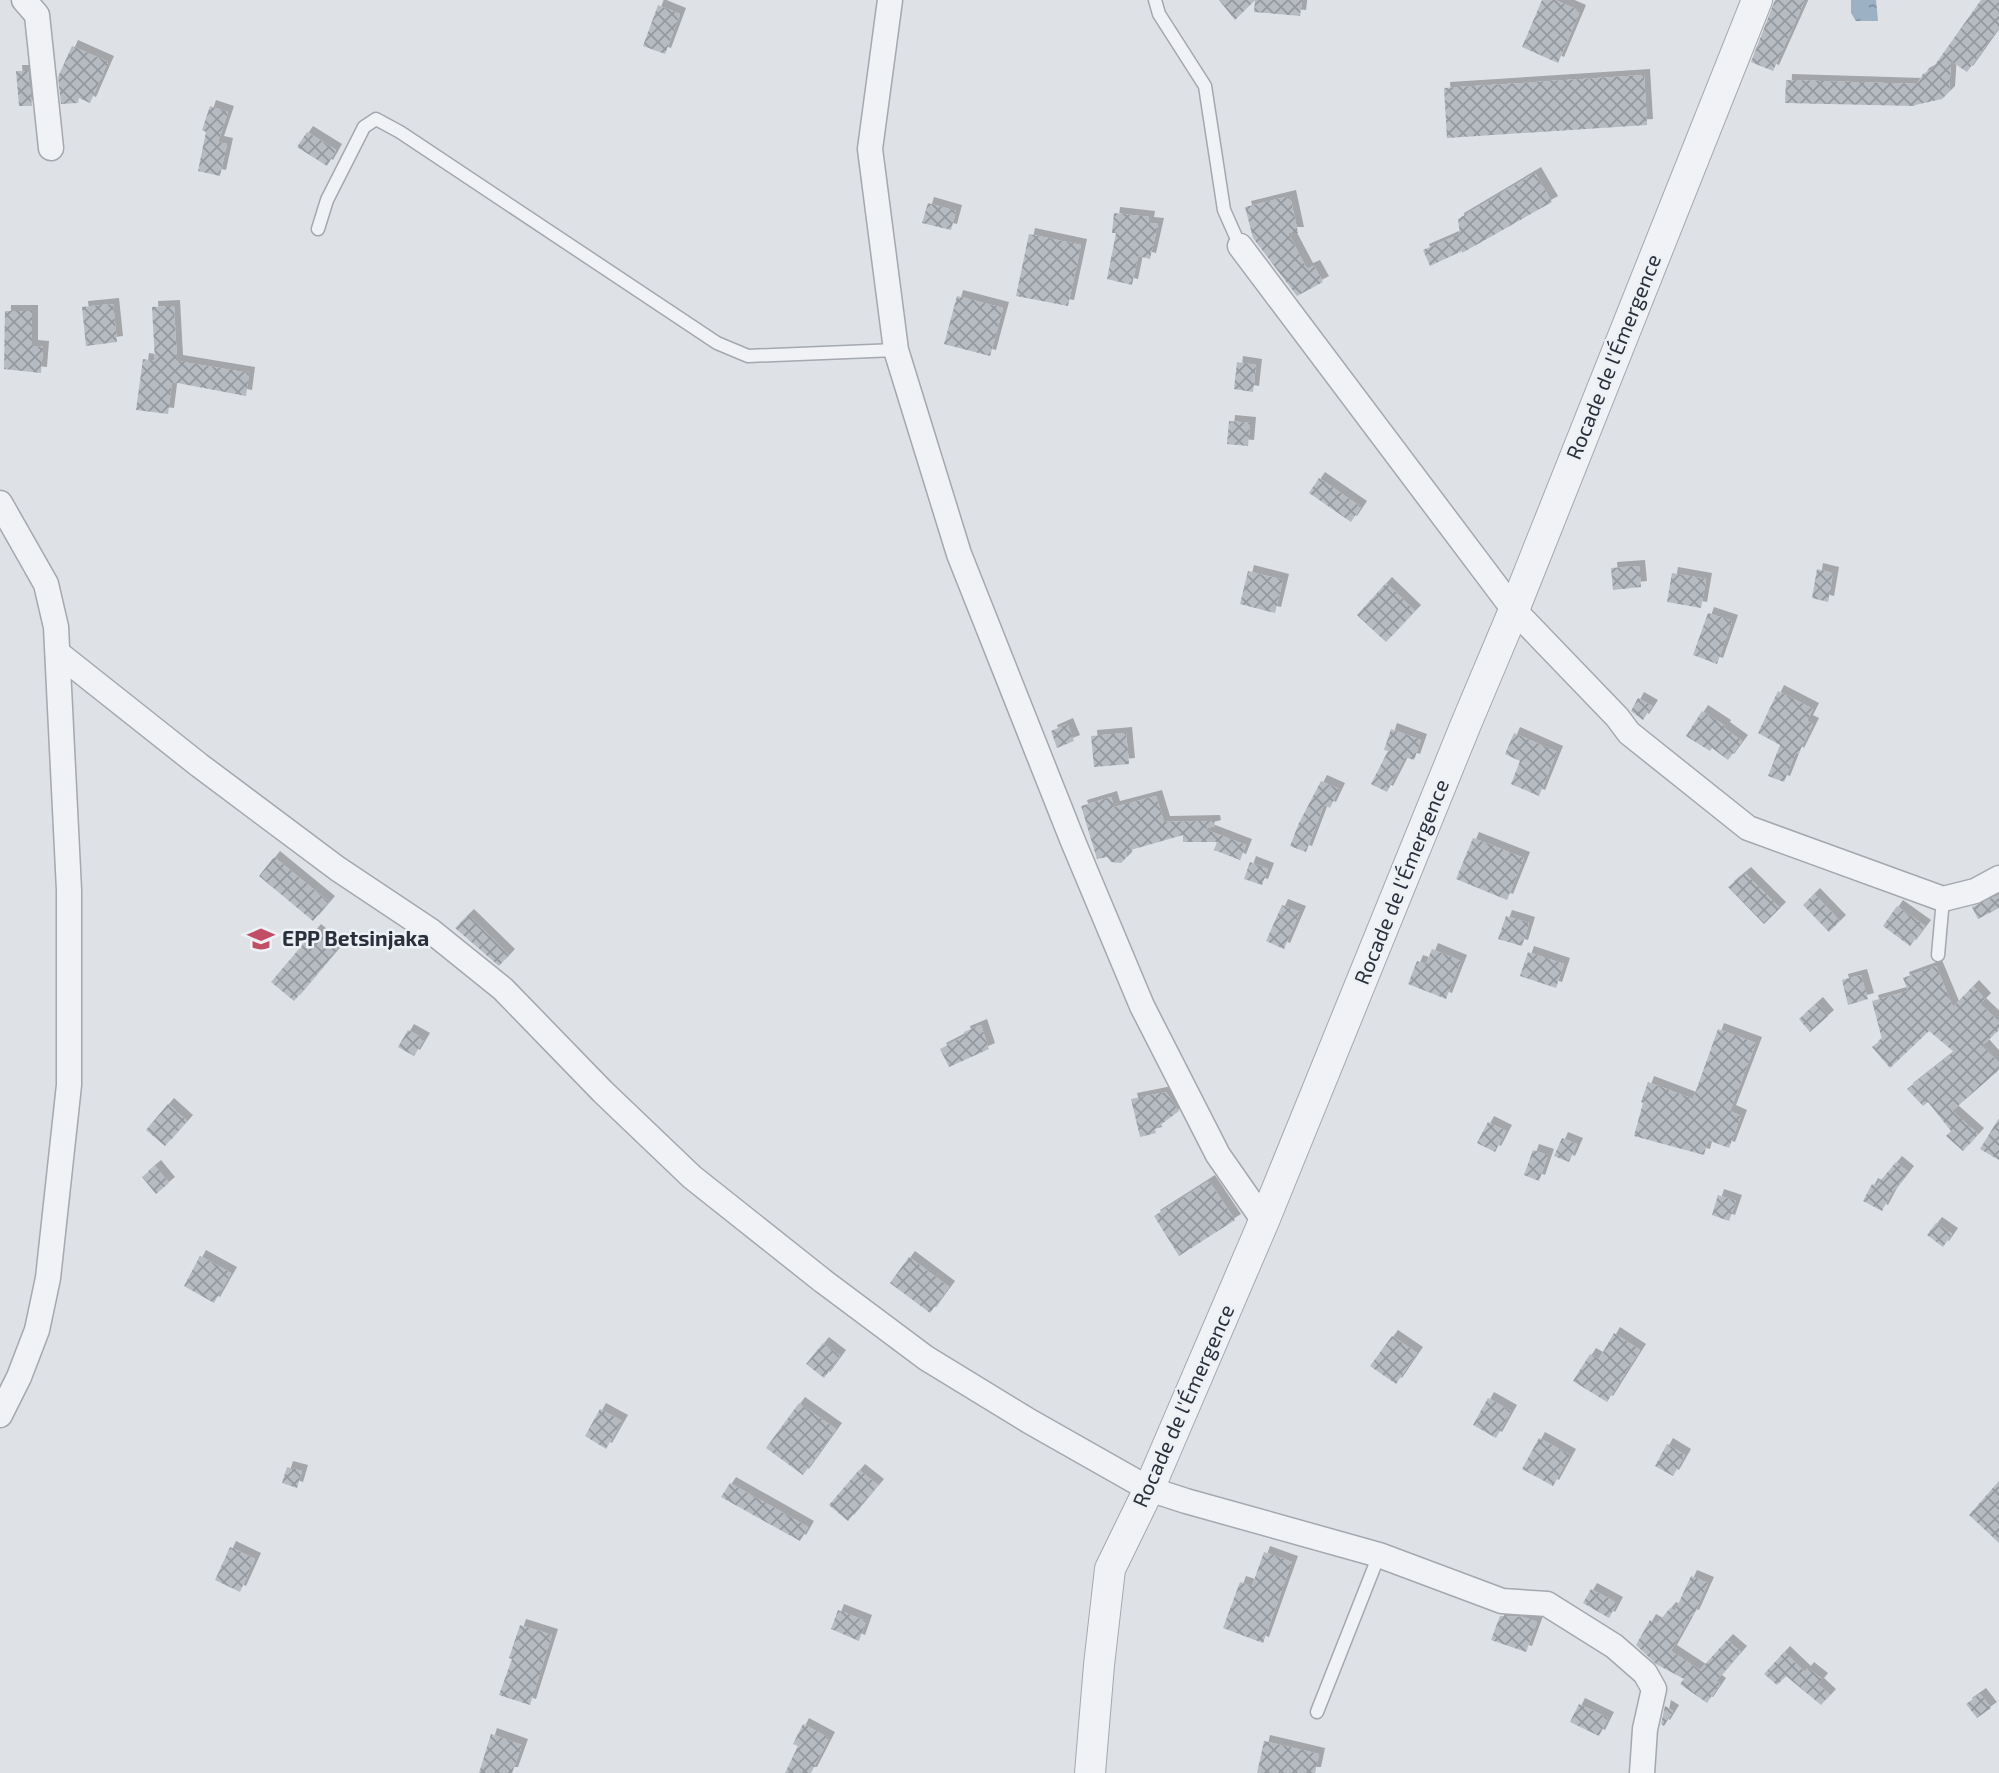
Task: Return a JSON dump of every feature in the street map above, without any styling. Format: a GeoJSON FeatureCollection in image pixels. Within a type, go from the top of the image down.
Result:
{"type":"FeatureCollection","features":[{"type":"Feature","properties":{"kind":"street"},"geometry":{"type":"LineString","coordinates":[[24,0],[37,15],[51,148]]}},
{"type":"Feature","properties":{"kind":"street"},"geometry":{"type":"LineString","coordinates":[[890,0],[870,149],[896,350],[959,554],[1072,839],[1142,1006],[1218,1155],[1264,1221]]}},
{"type":"Feature","properties":{"kind":"street","name":"Rocade de l'Émergence"},"geometry":{"type":"LineString","coordinates":[[1090,1773],[1110,1569],[1149,1489],[1264,1221],[1514,610],[1757,0]]}},
{"type":"Feature","properties":{"kind":"street"},"geometry":{"type":"LineString","coordinates":[[1240,246],[1514,610],[1617,717],[1629,733],[1748,828],[1944,899],[1975,891],[1999,878]]}},
{"type":"Feature","properties":{"kind":"street"},"geometry":{"type":"LineString","coordinates":[[0,503],[46,584],[56,627],[69,890],[69,1085],[48,1278],[37,1330],[19,1377],[0,1415]]}},
{"type":"Feature","properties":{"kind":"street"},"geometry":{"type":"LineString","coordinates":[[59,654],[210,773],[338,869],[431,931],[503,989],[603,1092],[692,1177],[823,1281],[926,1358],[1029,1421],[1149,1489],[1379,1555],[1502,1601],[1547,1604],[1614,1646],[1645,1673],[1654,1689],[1645,1729],[1642,1773]]}},
{"type":"Feature","properties":{"kind":"lane"},"geometry":{"type":"LineString","coordinates":[[1155,0],[1159,14],[1205,86],[1224,210],[1240,246]]}},
{"type":"Feature","properties":{"kind":"lane"},"geometry":{"type":"LineString","coordinates":[[317,229],[327,200],[364,127],[376,119],[400,132],[717,343],[747,356],[896,350]]}},
{"type":"Feature","properties":{"kind":"lane"},"geometry":{"type":"LineString","coordinates":[[1938,955],[1944,899]]}},
{"type":"Feature","properties":{"kind":"lane"},"geometry":{"type":"LineString","coordinates":[[1317,1712],[1379,1555]]}},
{"type":"Feature","properties":{"kind":"water"},"geometry":{"type":"Polygon","coordinates":[[[1851,0],[1876,0],[1878,21],[1856,21],[1851,13],[1851,0]]]}},
{"type":"Feature","properties":{"kind":"building"},"geometry":{"type":"Polygon","coordinates":[[[1219,0],[1255,0],[1235,20],[1219,0]]]}},
{"type":"Feature","properties":{"kind":"building"},"geometry":{"type":"Polygon","coordinates":[[[1255,0],[1302,0],[1300,16],[1254,12],[1255,0]]]}},
{"type":"Feature","properties":{"kind":"building"},"geometry":{"type":"Polygon","coordinates":[[[1542,0],[1555,0],[1580,11],[1558,63],[1522,47],[1542,0]]]}},
{"type":"Feature","properties":{"kind":"building"},"geometry":{"type":"Polygon","coordinates":[[[1775,0],[1805,0],[1773,71],[1751,62],[1775,0]]]}},
{"type":"Feature","properties":{"kind":"building"},"geometry":{"type":"Polygon","coordinates":[[[1981,0],[1999,0],[1999,27],[1967,72],[1951,61],[1949,92],[1942,99],[1915,106],[1785,103],[1786,80],[1917,84],[1923,74],[1932,69],[1981,0]]]}},
{"type":"Feature","properties":{"kind":"building"},"geometry":{"type":"Polygon","coordinates":[[[658,5],[680,14],[665,54],[643,46],[658,5]]]}},
{"type":"Feature","properties":{"kind":"building"},"geometry":{"type":"Polygon","coordinates":[[[72,46],[108,62],[90,103],[79,98],[78,103],[61,104],[58,77],[72,46]]]}},
{"type":"Feature","properties":{"kind":"building"},"geometry":{"type":"Polygon","coordinates":[[[16,71],[28,71],[32,106],[19,106],[16,71]]]}},
{"type":"Feature","properties":{"kind":"building"},"geometry":{"type":"Polygon","coordinates":[[[1644,75],[1647,125],[1447,138],[1444,88],[1644,75]]]}},
{"type":"Feature","properties":{"kind":"building"},"geometry":{"type":"Polygon","coordinates":[[[210,106],[228,112],[218,142],[227,144],[220,176],[198,171],[206,132],[202,130],[210,106]]]}},
{"type":"Feature","properties":{"kind":"building"},"geometry":{"type":"Polygon","coordinates":[[[307,132],[336,150],[327,166],[297,147],[307,132]]]}},
{"type":"Feature","properties":{"kind":"building"},"geometry":{"type":"Polygon","coordinates":[[[1535,173],[1552,202],[1462,253],[1430,266],[1423,250],[1460,234],[1458,219],[1535,173]]]}},
{"type":"Feature","properties":{"kind":"building"},"geometry":{"type":"Polygon","coordinates":[[[1290,196],[1298,233],[1288,233],[1307,269],[1314,266],[1323,282],[1297,296],[1253,238],[1245,207],[1290,196]]]}},
{"type":"Feature","properties":{"kind":"building"},"geometry":{"type":"Polygon","coordinates":[[[928,203],[956,211],[951,230],[922,223],[928,203]]]}},
{"type":"Feature","properties":{"kind":"building"},"geometry":{"type":"Polygon","coordinates":[[[1114,213],[1149,217],[1148,223],[1158,224],[1150,259],[1138,256],[1132,285],[1107,279],[1116,233],[1112,233],[1114,213]]]}},
{"type":"Feature","properties":{"kind":"building"},"geometry":{"type":"Polygon","coordinates":[[[1029,234],[1081,245],[1068,306],[1016,296],[1029,234]]]}},
{"type":"Feature","properties":{"kind":"building"},"geometry":{"type":"Polygon","coordinates":[[[957,296],[1003,308],[990,356],[944,344],[957,296]]]}},
{"type":"Feature","properties":{"kind":"building"},"geometry":{"type":"Polygon","coordinates":[[[113,304],[117,342],[86,346],[82,307],[113,304]]]}},
{"type":"Feature","properties":{"kind":"building"},"geometry":{"type":"Polygon","coordinates":[[[174,306],[177,361],[249,373],[246,396],[172,382],[168,414],[136,410],[143,359],[155,361],[152,307],[174,306]]]}},
{"type":"Feature","properties":{"kind":"building"},"geometry":{"type":"Polygon","coordinates":[[[5,311],[32,311],[32,346],[43,347],[41,373],[4,369],[5,311]]]}},
{"type":"Feature","properties":{"kind":"building"},"geometry":{"type":"Polygon","coordinates":[[[1237,362],[1256,365],[1253,392],[1234,389],[1237,362]]]}},
{"type":"Feature","properties":{"kind":"building"},"geometry":{"type":"Polygon","coordinates":[[[1229,421],[1250,423],[1248,446],[1227,444],[1229,421]]]}},
{"type":"Feature","properties":{"kind":"building"},"geometry":{"type":"Polygon","coordinates":[[[1319,478],[1361,507],[1351,522],[1309,493],[1319,478]]]}},
{"type":"Feature","properties":{"kind":"building"},"geometry":{"type":"Polygon","coordinates":[[[1639,566],[1641,587],[1613,590],[1611,568],[1639,566]]]}},
{"type":"Feature","properties":{"kind":"building"},"geometry":{"type":"Polygon","coordinates":[[[1817,569],[1833,573],[1828,602],[1812,598],[1817,569]]]}},
{"type":"Feature","properties":{"kind":"building"},"geometry":{"type":"Polygon","coordinates":[[[1248,571],[1283,580],[1275,613],[1240,604],[1248,571]]]}},
{"type":"Feature","properties":{"kind":"building"},"geometry":{"type":"Polygon","coordinates":[[[1672,573],[1706,579],[1701,608],[1667,602],[1672,573]]]}},
{"type":"Feature","properties":{"kind":"building"},"geometry":{"type":"Polygon","coordinates":[[[1386,583],[1415,611],[1386,642],[1357,615],[1386,583]]]}},
{"type":"Feature","properties":{"kind":"building"},"geometry":{"type":"Polygon","coordinates":[[[1708,613],[1732,621],[1717,664],[1693,655],[1708,613]]]}},
{"type":"Feature","properties":{"kind":"building"},"geometry":{"type":"Polygon","coordinates":[[[1778,691],[1813,709],[1807,721],[1813,724],[1798,754],[1796,752],[1784,782],[1768,776],[1780,745],[1758,733],[1778,691]]]}},
{"type":"Feature","properties":{"kind":"building"},"geometry":{"type":"Polygon","coordinates":[[[1638,698],[1652,706],[1643,720],[1631,711],[1638,698]]]}},
{"type":"Feature","properties":{"kind":"building"},"geometry":{"type":"Polygon","coordinates":[[[1702,711],[1742,741],[1728,760],[1712,748],[1710,751],[1686,736],[1702,711]]]}},
{"type":"Feature","properties":{"kind":"building"},"geometry":{"type":"Polygon","coordinates":[[[1067,724],[1074,741],[1057,748],[1051,731],[1067,724]]]}},
{"type":"Feature","properties":{"kind":"building"},"geometry":{"type":"Polygon","coordinates":[[[1391,729],[1421,740],[1414,760],[1405,757],[1387,792],[1371,784],[1388,751],[1384,750],[1391,729]]]}},
{"type":"Feature","properties":{"kind":"building"},"geometry":{"type":"Polygon","coordinates":[[[1126,733],[1129,764],[1094,767],[1091,736],[1126,733]]]}},
{"type":"Feature","properties":{"kind":"building"},"geometry":{"type":"Polygon","coordinates":[[[1514,733],[1557,752],[1539,796],[1511,784],[1520,761],[1505,754],[1514,733]]]}},
{"type":"Feature","properties":{"kind":"building"},"geometry":{"type":"Polygon","coordinates":[[[1321,781],[1339,789],[1330,808],[1324,805],[1306,852],[1290,846],[1321,781]]]}},
{"type":"Feature","properties":{"kind":"building"},"geometry":{"type":"Polygon","coordinates":[[[1156,796],[1164,822],[1214,821],[1215,826],[1204,829],[1246,845],[1240,860],[1214,850],[1217,842],[1183,842],[1183,835],[1127,851],[1126,858],[1121,863],[1111,862],[1107,857],[1097,859],[1081,806],[1111,797],[1114,807],[1156,796]]]}},
{"type":"Feature","properties":{"kind":"building"},"geometry":{"type":"Polygon","coordinates":[[[1473,838],[1524,858],[1507,900],[1456,879],[1473,838]]]}},
{"type":"Feature","properties":{"kind":"building"},"geometry":{"type":"Polygon","coordinates":[[[274,857],[329,902],[313,921],[259,876],[274,857]]]}},
{"type":"Feature","properties":{"kind":"building"},"geometry":{"type":"Polygon","coordinates":[[[1250,862],[1268,869],[1262,885],[1244,879],[1250,862]]]}},
{"type":"Feature","properties":{"kind":"building"},"geometry":{"type":"Polygon","coordinates":[[[1745,873],[1780,908],[1764,924],[1728,887],[1745,873]]]}},
{"type":"Feature","properties":{"kind":"building"},"geometry":{"type":"Polygon","coordinates":[[[1814,894],[1840,921],[1829,932],[1803,905],[1814,894]]]}},
{"type":"Feature","properties":{"kind":"building"},"geometry":{"type":"Polygon","coordinates":[[[1999,895],[1999,908],[1978,919],[1972,907],[1999,895]]]}},
{"type":"Feature","properties":{"kind":"building"},"geometry":{"type":"Polygon","coordinates":[[[1282,905],[1300,912],[1284,949],[1266,941],[1282,905]]]}},
{"type":"Feature","properties":{"kind":"building"},"geometry":{"type":"Polygon","coordinates":[[[1897,906],[1925,926],[1910,946],[1883,926],[1897,906]]]}},
{"type":"Feature","properties":{"kind":"building"},"geometry":{"type":"Polygon","coordinates":[[[468,915],[509,955],[499,966],[455,928],[468,915]]]}},
{"type":"Feature","properties":{"kind":"building"},"geometry":{"type":"Polygon","coordinates":[[[1506,916],[1529,923],[1522,946],[1498,939],[1506,916]]]}},
{"type":"Feature","properties":{"kind":"building"},"geometry":{"type":"Polygon","coordinates":[[[315,930],[338,949],[294,1001],[271,982],[315,930]]]}},
{"type":"Feature","properties":{"kind":"building"},"geometry":{"type":"Polygon","coordinates":[[[1432,949],[1461,961],[1446,999],[1408,984],[1417,961],[1426,964],[1432,949]]]}},
{"type":"Feature","properties":{"kind":"building"},"geometry":{"type":"Polygon","coordinates":[[[1528,952],[1564,964],[1556,988],[1520,976],[1528,952]]]}},
{"type":"Feature","properties":{"kind":"building"},"geometry":{"type":"Polygon","coordinates":[[[1936,966],[1953,1007],[1973,986],[1985,999],[1980,1004],[1999,1022],[1999,1030],[1983,1045],[1999,1063],[1999,1070],[1952,1111],[1978,1134],[1963,1151],[1946,1136],[1951,1131],[1928,1102],[1923,1106],[1907,1089],[1954,1052],[1929,1031],[1890,1068],[1872,1047],[1882,1039],[1872,1001],[1908,991],[1903,978],[1936,966]]]}},
{"type":"Feature","properties":{"kind":"building"},"geometry":{"type":"Polygon","coordinates":[[[1861,975],[1868,999],[1848,1005],[1842,980],[1861,975]]]}},
{"type":"Feature","properties":{"kind":"building"},"geometry":{"type":"Polygon","coordinates":[[[1817,1003],[1828,1016],[1810,1032],[1799,1019],[1817,1003]]]}},
{"type":"Feature","properties":{"kind":"building"},"geometry":{"type":"Polygon","coordinates":[[[981,1025],[989,1049],[949,1067],[940,1049],[965,1036],[964,1032],[981,1025]]]}},
{"type":"Feature","properties":{"kind":"building"},"geometry":{"type":"Polygon","coordinates":[[[1718,1029],[1756,1043],[1730,1111],[1741,1116],[1729,1148],[1708,1140],[1704,1155],[1634,1136],[1648,1082],[1693,1099],[1718,1029]]]}},
{"type":"Feature","properties":{"kind":"building"},"geometry":{"type":"Polygon","coordinates":[[[408,1030],[424,1039],[414,1056],[398,1047],[408,1030]]]}},
{"type":"Feature","properties":{"kind":"building"},"geometry":{"type":"Polygon","coordinates":[[[1166,1092],[1179,1111],[1155,1129],[1156,1133],[1140,1137],[1131,1099],[1166,1092]]]}},
{"type":"Feature","properties":{"kind":"building"},"geometry":{"type":"Polygon","coordinates":[[[168,1104],[187,1121],[165,1146],[146,1130],[168,1104]]]}},
{"type":"Feature","properties":{"kind":"building"},"geometry":{"type":"Polygon","coordinates":[[[1999,1118],[1999,1160],[1980,1149],[1999,1118]]]}},
{"type":"Feature","properties":{"kind":"building"},"geometry":{"type":"Polygon","coordinates":[[[1488,1122],[1506,1131],[1495,1152],[1477,1143],[1488,1122]]]}},
{"type":"Feature","properties":{"kind":"building"},"geometry":{"type":"Polygon","coordinates":[[[1562,1138],[1577,1144],[1569,1162],[1554,1156],[1562,1138]]]}},
{"type":"Feature","properties":{"kind":"building"},"geometry":{"type":"Polygon","coordinates":[[[1533,1150],[1548,1155],[1539,1181],[1524,1175],[1533,1150]]]}},
{"type":"Feature","properties":{"kind":"building"},"geometry":{"type":"Polygon","coordinates":[[[1896,1162],[1908,1172],[1882,1211],[1863,1201],[1872,1184],[1876,1186],[1896,1162]]]}},
{"type":"Feature","properties":{"kind":"building"},"geometry":{"type":"Polygon","coordinates":[[[155,1166],[169,1183],[156,1194],[142,1177],[155,1166]]]}},
{"type":"Feature","properties":{"kind":"building"},"geometry":{"type":"Polygon","coordinates":[[[1209,1181],[1235,1220],[1179,1256],[1154,1216],[1209,1181]]]}},
{"type":"Feature","properties":{"kind":"building"},"geometry":{"type":"Polygon","coordinates":[[[1718,1195],[1736,1201],[1729,1221],[1712,1215],[1718,1195]]]}},
{"type":"Feature","properties":{"kind":"building"},"geometry":{"type":"Polygon","coordinates":[[[1936,1223],[1952,1234],[1943,1247],[1927,1235],[1936,1223]]]}},
{"type":"Feature","properties":{"kind":"building"},"geometry":{"type":"Polygon","coordinates":[[[200,1256],[231,1273],[214,1303],[184,1286],[200,1256]]]}},
{"type":"Feature","properties":{"kind":"building"},"geometry":{"type":"Polygon","coordinates":[[[909,1257],[949,1287],[930,1313],[890,1283],[909,1257]]]}},
{"type":"Feature","properties":{"kind":"building"},"geometry":{"type":"Polygon","coordinates":[[[1614,1333],[1640,1350],[1607,1402],[1573,1381],[1590,1354],[1599,1359],[1614,1333]]]}},
{"type":"Feature","properties":{"kind":"building"},"geometry":{"type":"Polygon","coordinates":[[[1392,1336],[1417,1353],[1396,1384],[1370,1366],[1392,1336]]]}},
{"type":"Feature","properties":{"kind":"building"},"geometry":{"type":"Polygon","coordinates":[[[823,1343],[840,1356],[824,1378],[806,1364],[823,1343]]]}},
{"type":"Feature","properties":{"kind":"building"},"geometry":{"type":"Polygon","coordinates":[[[1488,1398],[1511,1411],[1496,1438],[1473,1425],[1488,1398]]]}},
{"type":"Feature","properties":{"kind":"building"},"geometry":{"type":"Polygon","coordinates":[[[799,1403],[836,1429],[803,1475],[766,1448],[799,1403]]]}},
{"type":"Feature","properties":{"kind":"building"},"geometry":{"type":"Polygon","coordinates":[[[600,1409],[622,1421],[606,1449],[585,1436],[600,1409]]]}},
{"type":"Feature","properties":{"kind":"building"},"geometry":{"type":"Polygon","coordinates":[[[1539,1438],[1570,1455],[1553,1486],[1522,1469],[1539,1438]]]}},
{"type":"Feature","properties":{"kind":"building"},"geometry":{"type":"Polygon","coordinates":[[[1667,1444],[1685,1455],[1673,1476],[1655,1466],[1667,1444]]]}},
{"type":"Feature","properties":{"kind":"building"},"geometry":{"type":"Polygon","coordinates":[[[287,1467],[302,1471],[297,1488],[282,1483],[287,1467]]]}},
{"type":"Feature","properties":{"kind":"building"},"geometry":{"type":"Polygon","coordinates":[[[859,1470],[878,1485],[848,1521],[829,1505],[859,1470]]]}},
{"type":"Feature","properties":{"kind":"building"},"geometry":{"type":"Polygon","coordinates":[[[1999,1481],[1999,1543],[1969,1515],[1999,1481]]]}},
{"type":"Feature","properties":{"kind":"building"},"geometry":{"type":"Polygon","coordinates":[[[730,1483],[808,1527],[800,1541],[721,1497],[730,1483]]]}},
{"type":"Feature","properties":{"kind":"building"},"geometry":{"type":"Polygon","coordinates":[[[230,1547],[255,1559],[240,1592],[215,1580],[230,1547]]]}},
{"type":"Feature","properties":{"kind":"building"},"geometry":{"type":"Polygon","coordinates":[[[1264,1552],[1292,1562],[1263,1643],[1223,1628],[1240,1582],[1252,1586],[1264,1552]]]}},
{"type":"Feature","properties":{"kind":"building"},"geometry":{"type":"Polygon","coordinates":[[[1691,1576],[1708,1583],[1693,1616],[1691,1615],[1671,1651],[1700,1670],[1727,1640],[1741,1652],[1716,1681],[1720,1684],[1707,1703],[1680,1684],[1684,1679],[1656,1664],[1636,1645],[1650,1620],[1657,1624],[1670,1608],[1675,1611],[1691,1576]]]}},
{"type":"Feature","properties":{"kind":"building"},"geometry":{"type":"Polygon","coordinates":[[[1591,1589],[1617,1603],[1609,1618],[1583,1603],[1591,1589]]]}},
{"type":"Feature","properties":{"kind":"building"},"geometry":{"type":"Polygon","coordinates":[[[838,1610],[866,1621],[859,1641],[831,1629],[838,1610]]]}},
{"type":"Feature","properties":{"kind":"building"},"geometry":{"type":"Polygon","coordinates":[[[1500,1616],[1523,1617],[1537,1622],[1526,1652],[1491,1640],[1500,1616]]]}},
{"type":"Feature","properties":{"kind":"building"},"geometry":{"type":"Polygon","coordinates":[[[520,1625],[552,1635],[530,1705],[499,1695],[512,1659],[509,1658],[520,1625]]]}},
{"type":"Feature","properties":{"kind":"building"},"geometry":{"type":"Polygon","coordinates":[[[1784,1652],[1805,1672],[1808,1668],[1822,1679],[1818,1684],[1830,1695],[1821,1705],[1786,1676],[1777,1685],[1764,1674],[1784,1652]]]}},
{"type":"Feature","properties":{"kind":"building"},"geometry":{"type":"Polygon","coordinates":[[[1980,1694],[1991,1708],[1977,1718],[1966,1704],[1980,1694]]]}},
{"type":"Feature","properties":{"kind":"building"},"geometry":{"type":"Polygon","coordinates":[[[1579,1704],[1608,1718],[1599,1736],[1570,1722],[1579,1704]]]}},
{"type":"Feature","properties":{"kind":"building"},"geometry":{"type":"Polygon","coordinates":[[[1665,1706],[1673,1711],[1664,1726],[1661,1724],[1665,1706]]]}},
{"type":"Feature","properties":{"kind":"building"},"geometry":{"type":"Polygon","coordinates":[[[803,1724],[829,1738],[811,1773],[785,1773],[798,1746],[793,1744],[803,1724]]]}},
{"type":"Feature","properties":{"kind":"building"},"geometry":{"type":"Polygon","coordinates":[[[491,1734],[522,1745],[512,1773],[479,1773],[491,1734]]]}},
{"type":"Feature","properties":{"kind":"building"},"geometry":{"type":"Polygon","coordinates":[[[1264,1741],[1319,1754],[1315,1773],[1257,1773],[1264,1741]]]}},
{"type":"Feature","properties":{"kind":"place","name":"EPP Betsinjaka"},"geometry":{"type":"Point","coordinates":[261,939]}}]}
